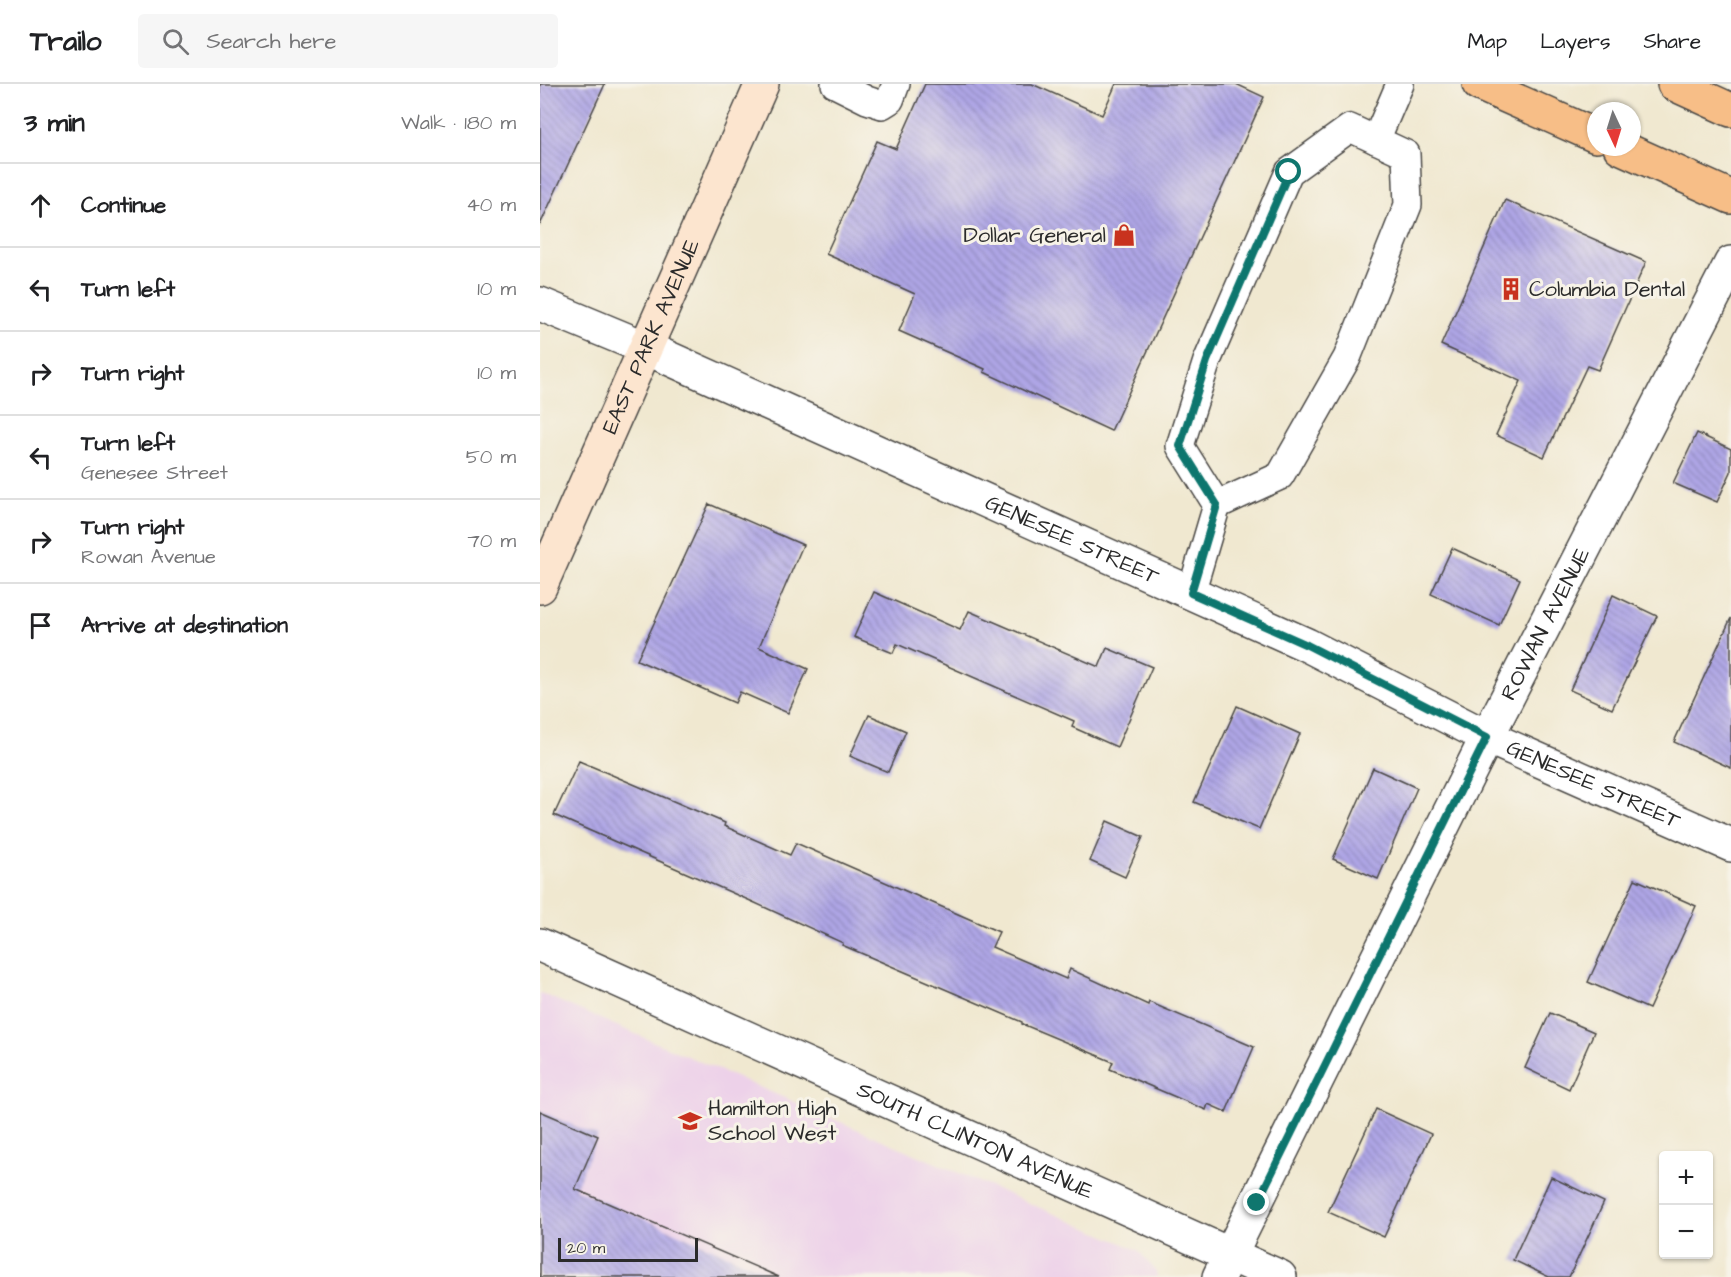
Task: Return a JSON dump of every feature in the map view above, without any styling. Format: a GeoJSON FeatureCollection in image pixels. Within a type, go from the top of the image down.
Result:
{"type":"FeatureCollection","features":[{"type":"Feature","properties":{"kind":"main road"},"geometry":{"type":"LineString","coordinates":[[1479,84],[1587,132]]}},
{"type":"Feature","properties":{"kind":"main road"},"geometry":{"type":"LineString","coordinates":[[1674,84],[1731,110]]}},
{"type":"Feature","properties":{"kind":"main road"},"geometry":{"type":"LineString","coordinates":[[1640,156],[1731,197]]}},
{"type":"Feature","properties":{"kind":"street","name":"EAST PARK AVENUE"},"geometry":{"type":"LineString","coordinates":[[540,587],[762,84]]}},
{"type":"Feature","properties":{"kind":"street","name":"ROWAN AVENUE"},"geometry":{"type":"LineString","coordinates":[[1225,1266],[1487,737],[1731,263]]}},
{"type":"Feature","properties":{"kind":"street","name":"GENESEE STREET"},"geometry":{"type":"LineString","coordinates":[[540,304],[646,348],[1307,645],[1487,737],[1731,845]]}},
{"type":"Feature","properties":{"kind":"street","name":"SOUTH CLINTON AVENUE"},"geometry":{"type":"LineString","coordinates":[[540,945],[1225,1266],[1280,1277]]}},
{"type":"Feature","properties":{"kind":"lane"},"geometry":{"type":"LineString","coordinates":[[835,84],[882,105],[890,100],[896,84]]}},
{"type":"Feature","properties":{"kind":"lane"},"geometry":{"type":"LineString","coordinates":[[1376,140],[1400,84]]}},
{"type":"Feature","properties":{"kind":"lane"},"geometry":{"type":"LineString","coordinates":[[1191,593],[1217,505],[1180,446],[1207,361],[1289,172],[1350,128],[1406,154],[1408,205],[1347,358],[1280,476],[1217,505]]}},
{"type":"Feature","properties":{"kind":"shaded area","name":"Hamilton High School West"},"geometry":{"type":"Polygon","coordinates":[[[540,993],[1138,1250],[1155,1270],[1157,1277],[540,1277],[540,993]]]}},
{"type":"Feature","properties":{"kind":"building"},"geometry":{"type":"Polygon","coordinates":[[[540,84],[605,84],[540,225],[540,84]]]}},
{"type":"Feature","properties":{"kind":"building"},"geometry":{"type":"Polygon","coordinates":[[[925,84],[1032,84],[1102,115],[1116,84],[1236,84],[1264,97],[1111,431],[984,372],[985,369],[899,331],[915,294],[826,254],[877,141],[896,149],[925,84]]]}},
{"type":"Feature","properties":{"kind":"building"},"geometry":{"type":"Polygon","coordinates":[[[1505,200],[1646,262],[1598,370],[1587,366],[1544,457],[1496,435],[1521,381],[1441,345],[1505,200]]]}},
{"type":"Feature","properties":{"kind":"building"},"geometry":{"type":"Polygon","coordinates":[[[1697,433],[1731,449],[1731,472],[1717,502],[1673,483],[1697,433]]]}},
{"type":"Feature","properties":{"kind":"building"},"geometry":{"type":"Polygon","coordinates":[[[709,504],[803,545],[759,647],[808,669],[788,713],[740,692],[735,703],[637,660],[709,504]]]}},
{"type":"Feature","properties":{"kind":"building"},"geometry":{"type":"Polygon","coordinates":[[[1452,548],[1520,579],[1499,625],[1431,594],[1452,548]]]}},
{"type":"Feature","properties":{"kind":"building"},"geometry":{"type":"Polygon","coordinates":[[[874,592],[960,630],[969,611],[1099,667],[1107,648],[1152,667],[1117,747],[1072,727],[1074,721],[897,644],[893,653],[854,637],[874,592]]]}},
{"type":"Feature","properties":{"kind":"building"},"geometry":{"type":"Polygon","coordinates":[[[1613,595],[1657,616],[1612,709],[1570,690],[1613,595]]]}},
{"type":"Feature","properties":{"kind":"building"},"geometry":{"type":"Polygon","coordinates":[[[1731,618],[1731,768],[1674,742],[1731,618]]]}},
{"type":"Feature","properties":{"kind":"building"},"geometry":{"type":"Polygon","coordinates":[[[1237,706],[1300,734],[1259,829],[1194,802],[1237,706]]]}},
{"type":"Feature","properties":{"kind":"building"},"geometry":{"type":"Polygon","coordinates":[[[869,715],[906,731],[888,772],[850,756],[869,715]]]}},
{"type":"Feature","properties":{"kind":"building"},"geometry":{"type":"Polygon","coordinates":[[[579,761],[725,823],[724,826],[790,855],[796,843],[999,932],[992,947],[1066,979],[1070,969],[1148,1005],[1149,1002],[1254,1047],[1226,1112],[1208,1104],[1206,1110],[1110,1069],[1113,1062],[842,945],[843,943],[753,902],[554,815],[579,761]]]}},
{"type":"Feature","properties":{"kind":"building"},"geometry":{"type":"Polygon","coordinates":[[[1373,768],[1417,788],[1378,879],[1333,859],[1373,768]]]}},
{"type":"Feature","properties":{"kind":"building"},"geometry":{"type":"Polygon","coordinates":[[[1107,821],[1143,837],[1125,877],[1090,861],[1107,821]]]}},
{"type":"Feature","properties":{"kind":"building"},"geometry":{"type":"Polygon","coordinates":[[[1635,879],[1696,906],[1649,1009],[1588,982],[1635,879]]]}},
{"type":"Feature","properties":{"kind":"building"},"geometry":{"type":"Polygon","coordinates":[[[1550,1013],[1594,1032],[1569,1089],[1525,1068],[1550,1013]]]}},
{"type":"Feature","properties":{"kind":"building"},"geometry":{"type":"Polygon","coordinates":[[[1376,1109],[1431,1134],[1384,1237],[1328,1212],[1376,1109]]]}},
{"type":"Feature","properties":{"kind":"building"},"geometry":{"type":"Polygon","coordinates":[[[540,1111],[598,1136],[575,1189],[779,1277],[540,1277],[540,1111]]]}},
{"type":"Feature","properties":{"kind":"building"},"geometry":{"type":"Polygon","coordinates":[[[1551,1177],[1604,1202],[1569,1277],[1549,1277],[1513,1260],[1551,1177]]]}},
{"type":"Feature","properties":{"kind":"place","name":"Dollar General"},"geometry":{"type":"Point","coordinates":[1124,235]}},
{"type":"Feature","properties":{"kind":"place","name":"Columbia Dental"},"geometry":{"type":"Point","coordinates":[1511,289]}},
{"type":"Feature","properties":{"kind":"place","name":"Hamilton High School West"},"geometry":{"type":"Point","coordinates":[690,1121]}},
{"type":"Feature","properties":{"kind":"route"},"geometry":{"type":"LineString","coordinates":[[1257,1203],[1487,737],[1307,645],[1191,593],[1217,505],[1180,446],[1207,361],[1289,172]]}}]}
